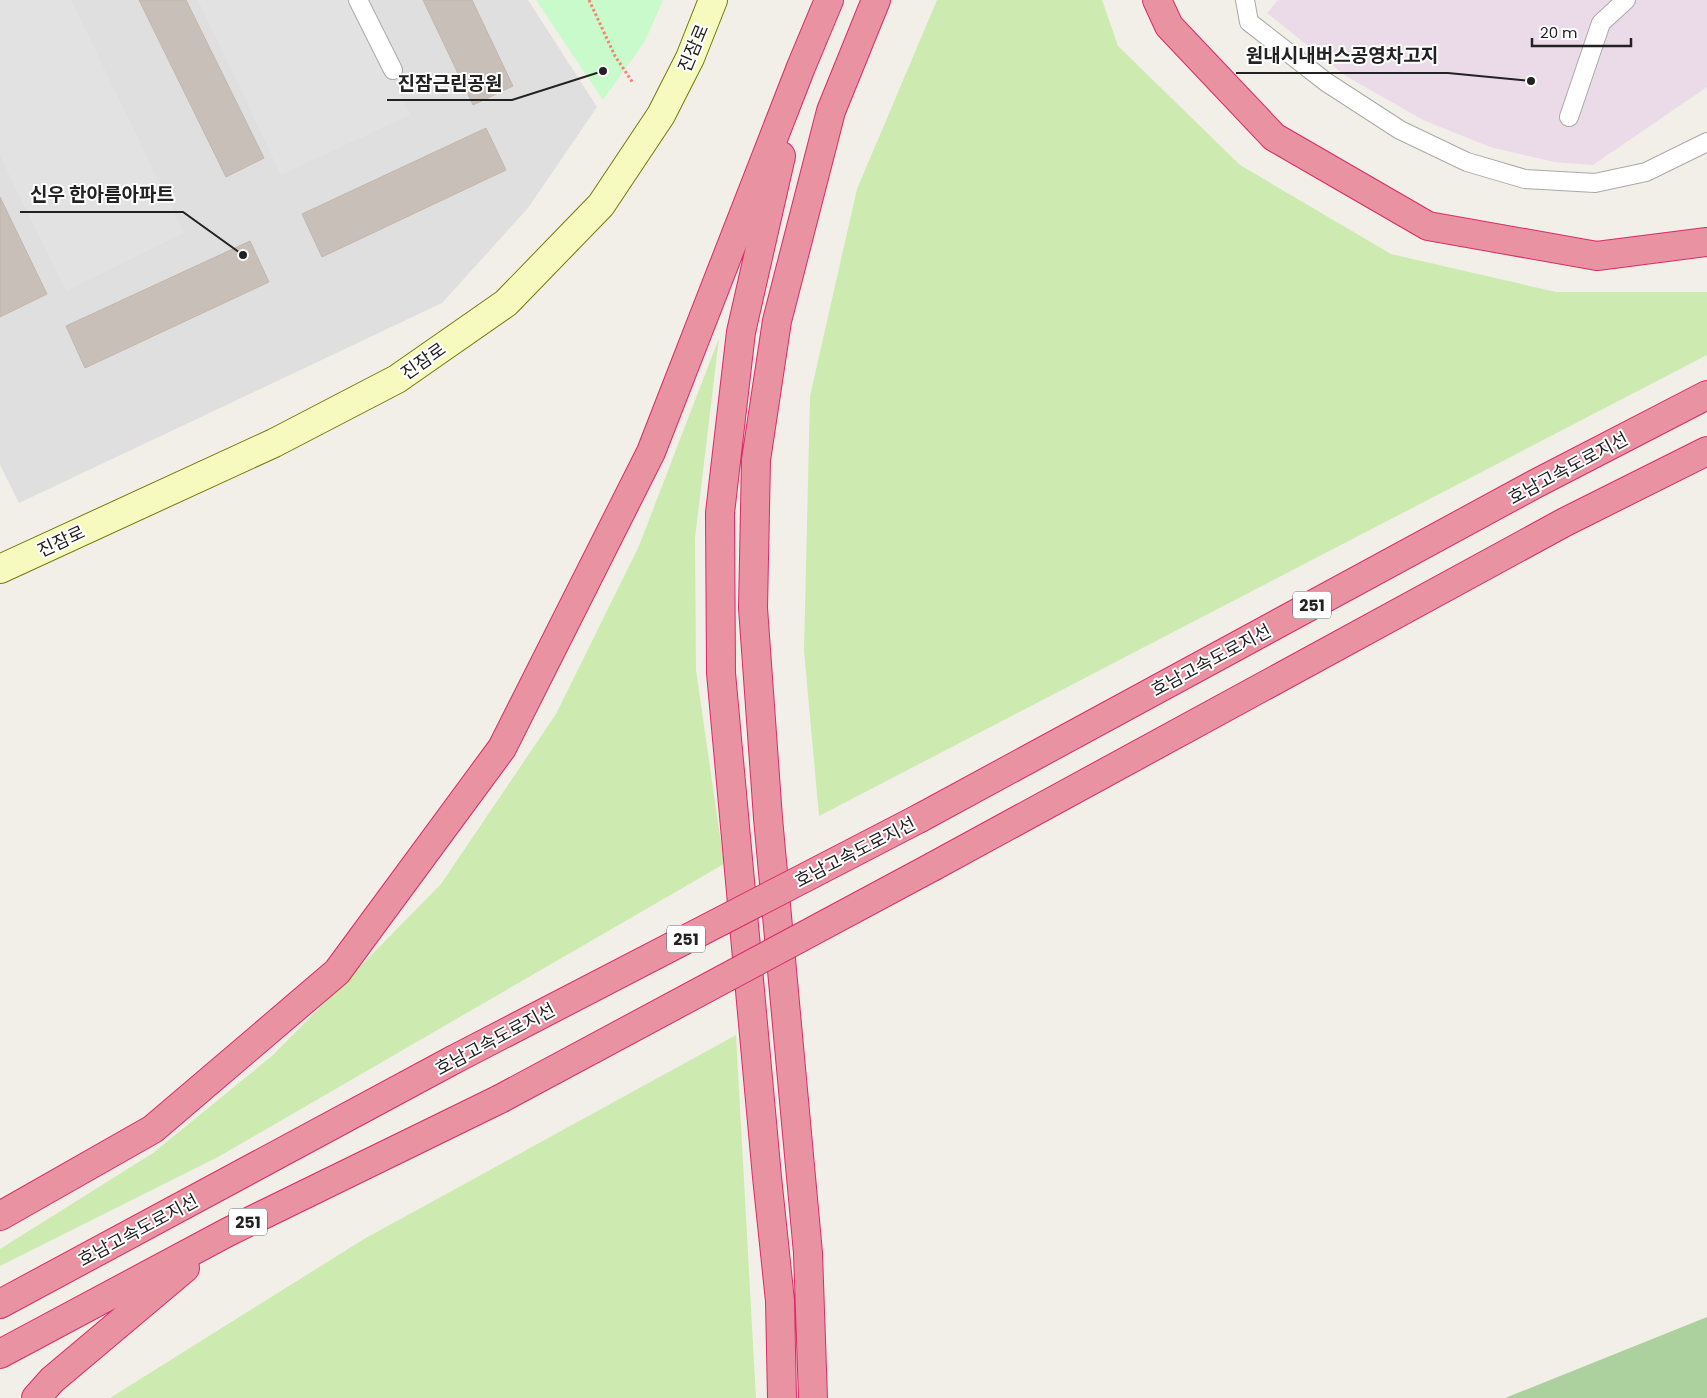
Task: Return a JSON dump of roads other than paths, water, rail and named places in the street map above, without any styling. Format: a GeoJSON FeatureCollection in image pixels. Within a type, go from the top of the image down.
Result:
{"type":"FeatureCollection","features":[{"type":"Feature","properties":{"kind":"highway"},"geometry":{"type":"LineString","coordinates":[[0,1216],[153,1130],[337,972],[502,748],[651,452],[801,66],[829,0]]}},
{"type":"Feature","properties":{"kind":"highway"},"geometry":{"type":"LineString","coordinates":[[813,1398],[808,1252],[768,818],[753,608],[756,460],[777,321],[826,130],[831,111],[876,0]]}},
{"type":"Feature","properties":{"kind":"highway"},"geometry":{"type":"LineString","coordinates":[[1157,0],[1169,26],[1274,137],[1428,226],[1597,256],[1707,242]]}},
{"type":"Feature","properties":{"kind":"highway"},"geometry":{"type":"LineString","coordinates":[[782,1398],[780,1301],[764,1147],[721,673],[720,513],[741,332],[801,66]]}},
{"type":"Feature","properties":{"kind":"highway","name":"호남고속도로지선"},"geometry":{"type":"LineString","coordinates":[[0,1304],[453,1060],[920,818],[1527,488],[1707,395]]}},
{"type":"Feature","properties":{"kind":"highway","name":"251"},"geometry":{"type":"LineString","coordinates":[[0,1354],[228,1232],[500,1099],[934,866],[1565,522],[1707,451]]}},
{"type":"Feature","properties":{"kind":"highway"},"geometry":{"type":"LineString","coordinates":[[36,1398],[52,1380],[228,1232]]}},
{"type":"Feature","properties":{"kind":"street","name":"진잠로"},"geometry":{"type":"LineString","coordinates":[[0,568],[274,442],[397,379],[506,302],[601,205],[661,115],[690,58],[713,0]]}},
{"type":"Feature","properties":{"kind":"lane"},"geometry":{"type":"LineString","coordinates":[[358,0],[393,70]]}},
{"type":"Feature","properties":{"kind":"lane"},"geometry":{"type":"LineString","coordinates":[[1245,0],[1249,22],[1326,82],[1400,130],[1467,162],[1525,179],[1595,183],[1646,172],[1707,142]]}},
{"type":"Feature","properties":{"kind":"lane"},"geometry":{"type":"LineString","coordinates":[[1569,117],[1601,23],[1626,0]]}},
{"type":"Feature","properties":{"kind":"place","name":"진잠근린공원"},"geometry":{"type":"Point","coordinates":[603,71]}},
{"type":"Feature","properties":{"kind":"place","name":"원내시내버스공영차고지"},"geometry":{"type":"Point","coordinates":[1531,81]}},
{"type":"Feature","properties":{"kind":"place","name":"신우 한아름아파트"},"geometry":{"type":"Point","coordinates":[243,255]}}]}
